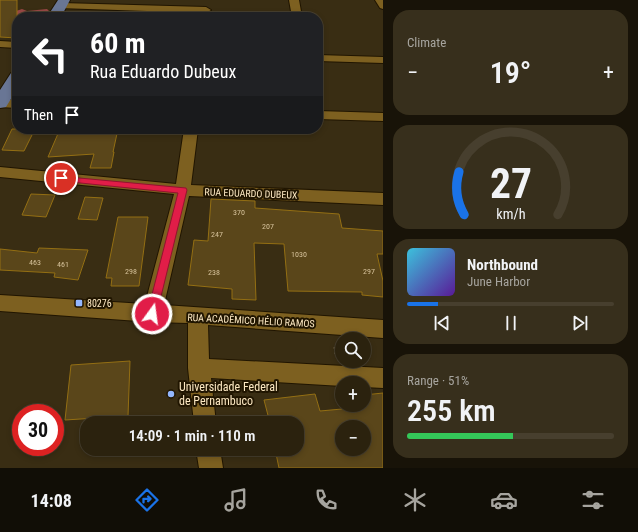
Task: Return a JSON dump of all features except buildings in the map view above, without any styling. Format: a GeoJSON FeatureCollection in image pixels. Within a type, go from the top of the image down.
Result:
{"type":"FeatureCollection","features":[{"type":"Feature","properties":{"kind":"main road"},"geometry":{"type":"LineString","coordinates":[[0,103],[12,84]]}},
{"type":"Feature","properties":{"kind":"street"},"geometry":{"type":"LineString","coordinates":[[294,0],[296,12]]}},
{"type":"Feature","properties":{"kind":"street"},"geometry":{"type":"LineString","coordinates":[[380,0],[383,6]]}},
{"type":"Feature","properties":{"kind":"street"},"geometry":{"type":"LineString","coordinates":[[60,8],[206,9]]}},
{"type":"Feature","properties":{"kind":"street"},"geometry":{"type":"LineString","coordinates":[[0,44],[12,45]]}},
{"type":"Feature","properties":{"kind":"street"},"geometry":{"type":"LineString","coordinates":[[323,58],[383,60]]}},
{"type":"Feature","properties":{"kind":"street"},"geometry":{"type":"LineString","coordinates":[[0,103],[12,104]]}},
{"type":"Feature","properties":{"kind":"street"},"geometry":{"type":"LineString","coordinates":[[323,115],[383,117]]}},
{"type":"Feature","properties":{"kind":"street"},"geometry":{"type":"LineString","coordinates":[[152,314],[183,190],[190,134]]}},
{"type":"Feature","properties":{"kind":"street","name":"RUA EDUARDO DUBEUX"},"geometry":{"type":"LineString","coordinates":[[0,172],[183,190],[383,199]]}},
{"type":"Feature","properties":{"kind":"street","name":"RUA ACADÊMICO HÉLIO RAMOS"},"geometry":{"type":"LineString","coordinates":[[0,304],[198,317],[286,321],[383,329]]}},
{"type":"Feature","properties":{"kind":"street"},"geometry":{"type":"LineString","coordinates":[[198,317],[199,368],[204,416]]}},
{"type":"Feature","properties":{"kind":"street"},"geometry":{"type":"LineString","coordinates":[[199,368],[383,378]]}},
{"type":"Feature","properties":{"kind":"street"},"geometry":{"type":"LineString","coordinates":[[209,456],[211,468]]}},
{"type":"Feature","properties":{"kind":"shaded area"},"geometry":{"type":"Polygon","coordinates":[[[22,9],[27,11],[47,9],[49,11],[48,12],[13,12],[22,9]]]}},
{"type":"Feature","properties":{"kind":"shaded area"},"geometry":{"type":"Polygon","coordinates":[[[0,10],[13,12],[12,15],[0,10]]]}},
{"type":"Feature","properties":{"kind":"place","name":"80276"},"geometry":{"type":"Point","coordinates":[79,303]}},
{"type":"Feature","properties":{"kind":"place","name":"Universidade Federal de Pernambuco"},"geometry":{"type":"Point","coordinates":[171,394]}},
{"type":"Feature","properties":{"kind":"route"},"geometry":{"type":"LineString","coordinates":[[61,178],[183,190],[152,314]]}}]}
